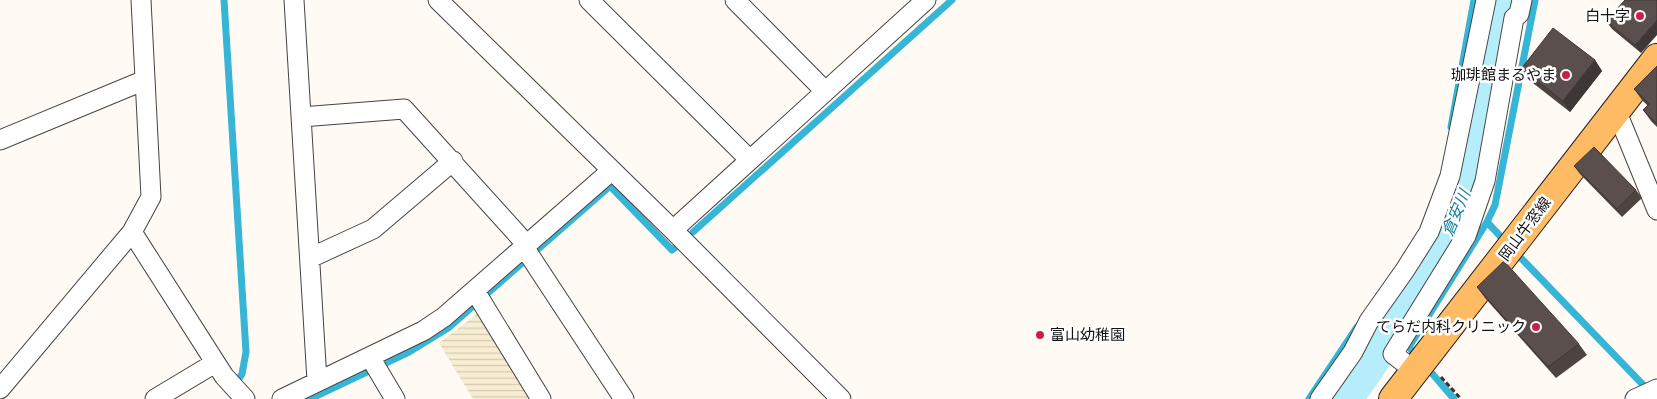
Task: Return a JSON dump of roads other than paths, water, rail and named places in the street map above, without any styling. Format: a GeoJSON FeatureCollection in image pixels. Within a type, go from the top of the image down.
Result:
{"type":"FeatureCollection","features":[{"type":"Feature","properties":{"kind":"main road","name":"岡山牛窓線"},"geometry":{"type":"LineString","coordinates":[[1393,399],[1657,58]]}},
{"type":"Feature","properties":{"kind":"street"},"geometry":{"type":"LineString","coordinates":[[1,385],[132,232],[151,197],[141,0]]}},
{"type":"Feature","properties":{"kind":"street"},"geometry":{"type":"LineString","coordinates":[[294,0],[317,381]]}},
{"type":"Feature","properties":{"kind":"street"},"geometry":{"type":"LineString","coordinates":[[438,0],[673,230],[841,399]]}},
{"type":"Feature","properties":{"kind":"street"},"geometry":{"type":"LineString","coordinates":[[589,0],[750,160]]}},
{"type":"Feature","properties":{"kind":"street"},"geometry":{"type":"LineString","coordinates":[[735,0],[825,91]]}},
{"type":"Feature","properties":{"kind":"street"},"geometry":{"type":"LineString","coordinates":[[673,230],[926,0]]}},
{"type":"Feature","properties":{"kind":"street"},"geometry":{"type":"LineString","coordinates":[[1320,399],[1354,352],[1369,320],[1405,270],[1429,232],[1450,176],[1486,0]]}},
{"type":"Feature","properties":{"kind":"street"},"geometry":{"type":"LineString","coordinates":[[1415,371],[1394,354],[1466,236],[1485,182],[1514,18],[1519,14],[1522,0]]}},
{"type":"Feature","properties":{"kind":"street"},"geometry":{"type":"LineString","coordinates":[[0,140],[145,80]]}},
{"type":"Feature","properties":{"kind":"street"},"geometry":{"type":"LineString","coordinates":[[301,117],[404,108],[453,161],[528,252],[624,399]]}},
{"type":"Feature","properties":{"kind":"street"},"geometry":{"type":"LineString","coordinates":[[1616,110],[1657,210]]}},
{"type":"Feature","properties":{"kind":"street"},"geometry":{"type":"LineString","coordinates":[[310,258],[373,229],[453,161]]}},
{"type":"Feature","properties":{"kind":"street"},"geometry":{"type":"LineString","coordinates":[[282,399],[317,381],[374,364],[444,317],[479,298],[611,171]]}},
{"type":"Feature","properties":{"kind":"street"},"geometry":{"type":"LineString","coordinates":[[132,232],[215,363],[238,391]]}},
{"type":"Feature","properties":{"kind":"street"},"geometry":{"type":"LineString","coordinates":[[479,298],[541,399]]}},
{"type":"Feature","properties":{"kind":"street"},"geometry":{"type":"LineString","coordinates":[[156,399],[215,363]]}},
{"type":"Feature","properties":{"kind":"street"},"geometry":{"type":"LineString","coordinates":[[374,364],[395,399]]}},
{"type":"Feature","properties":{"kind":"waterway"},"geometry":{"type":"LineString","coordinates":[[224,0],[246,352],[242,374],[234,386]]}},
{"type":"Feature","properties":{"kind":"waterway"},"geometry":{"type":"LineString","coordinates":[[693,232],[952,0]]}},
{"type":"Feature","properties":{"kind":"waterway"},"geometry":{"type":"LineString","coordinates":[[1451,127],[1474,0]]}},
{"type":"Feature","properties":{"kind":"waterway","name":"倉安川"},"geometry":{"type":"LineString","coordinates":[[1341,399],[1427,270],[1449,232],[1467,190],[1505,0]]}},
{"type":"Feature","properties":{"kind":"waterway"},"geometry":{"type":"LineString","coordinates":[[1413,352],[1409,347],[1487,222],[1495,205],[1535,0]]}},
{"type":"Feature","properties":{"kind":"waterway"},"geometry":{"type":"LineString","coordinates":[[310,399],[409,352],[448,328],[610,186],[672,250],[676,247]]}},
{"type":"Feature","properties":{"kind":"waterway"},"geometry":{"type":"LineString","coordinates":[[1487,222],[1501,237]]}},
{"type":"Feature","properties":{"kind":"waterway"},"geometry":{"type":"LineString","coordinates":[[1520,257],[1649,391]]}},
{"type":"Feature","properties":{"kind":"waterway"},"geometry":{"type":"LineString","coordinates":[[1309,399],[1357,327]]}},
{"type":"Feature","properties":{"kind":"waterway"},"geometry":{"type":"LineString","coordinates":[[1430,371],[1454,399]]}},
{"type":"Feature","properties":{"kind":"place","name":"白十字"},"geometry":{"type":"Point","coordinates":[1640,16]}},
{"type":"Feature","properties":{"kind":"place","name":"珈琲館まるやま"},"geometry":{"type":"Point","coordinates":[1566,75]}},
{"type":"Feature","properties":{"kind":"place","name":"てらだ内科クリニック"},"geometry":{"type":"Point","coordinates":[1536,327]}},
{"type":"Feature","properties":{"kind":"place","name":"富山幼稚園"},"geometry":{"type":"Point","coordinates":[1040,335]}}]}
